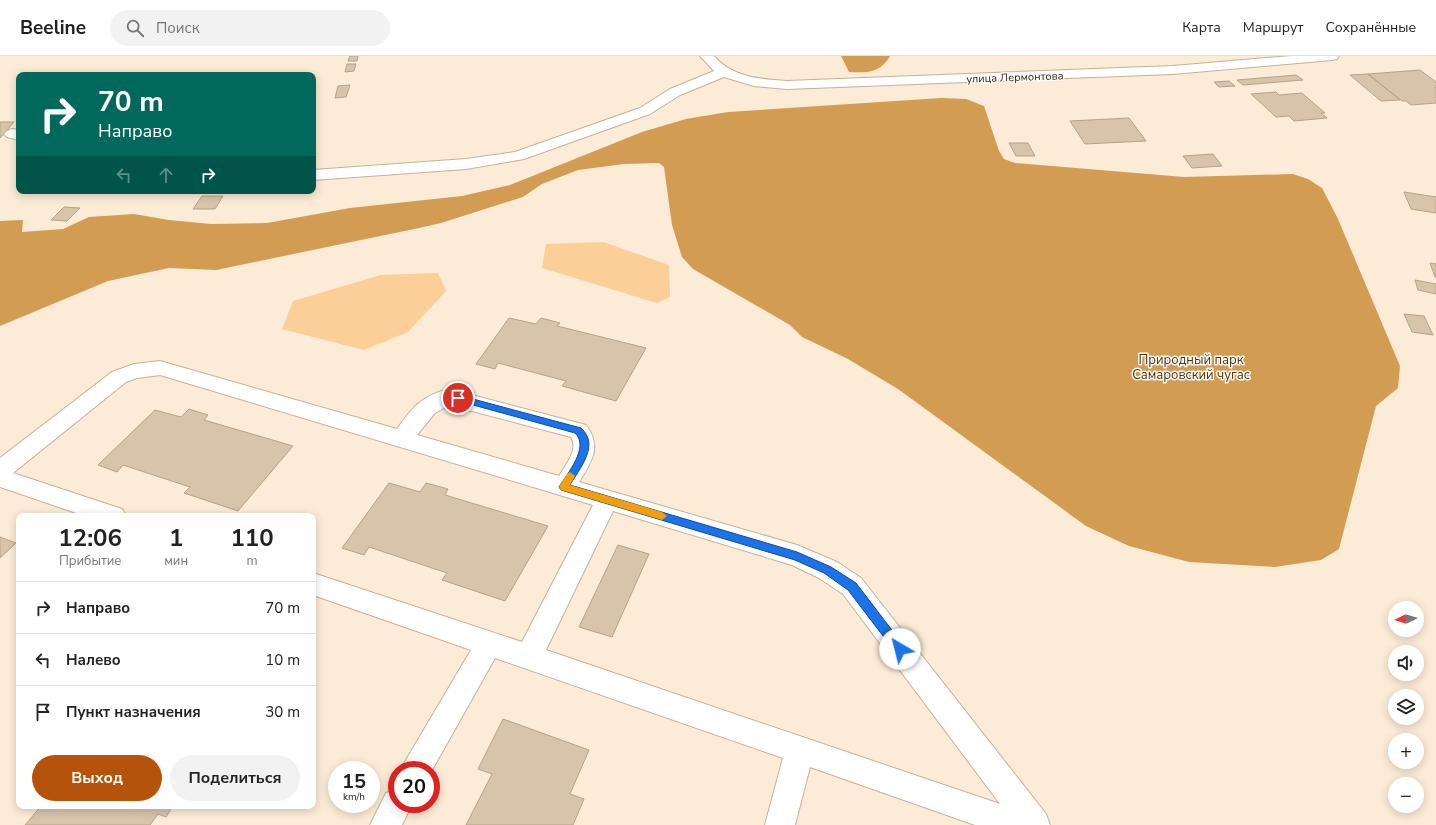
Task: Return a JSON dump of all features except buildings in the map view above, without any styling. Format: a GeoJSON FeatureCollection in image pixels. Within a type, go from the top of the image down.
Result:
{"type":"FeatureCollection","features":[{"type":"Feature","properties":{"kind":"street"},"geometry":{"type":"LineString","coordinates":[[316,176],[367,170],[474,164],[518,156],[645,111],[674,92],[722,73],[707,56]]}},
{"type":"Feature","properties":{"kind":"street","name":"улица Лермонтова"},"geometry":{"type":"LineString","coordinates":[[722,73],[759,83],[828,84],[1180,70],[1332,56]]}},
{"type":"Feature","properties":{"kind":"street"},"geometry":{"type":"LineString","coordinates":[[0,471],[119,377],[134,371],[148,368],[160,368],[797,556],[828,570],[852,586],[1034,825]]}},
{"type":"Feature","properties":{"kind":"street"},"geometry":{"type":"LineString","coordinates":[[402,440],[430,403],[440,398],[449,397],[578,431],[584,436],[586,443],[584,452],[564,487]]}},
{"type":"Feature","properties":{"kind":"street"},"geometry":{"type":"LineString","coordinates":[[0,478],[105,513]]}},
{"type":"Feature","properties":{"kind":"street"},"geometry":{"type":"LineString","coordinates":[[529,656],[607,500]]}},
{"type":"Feature","properties":{"kind":"street"},"geometry":{"type":"LineString","coordinates":[[316,585],[529,656],[1018,825]]}},
{"type":"Feature","properties":{"kind":"street"},"geometry":{"type":"LineString","coordinates":[[421,761],[489,643]]}},
{"type":"Feature","properties":{"kind":"street"},"geometry":{"type":"LineString","coordinates":[[780,825],[800,749]]}},
{"type":"Feature","properties":{"kind":"street"},"geometry":{"type":"LineString","coordinates":[[385,825],[392,813]]}},
{"type":"Feature","properties":{"kind":"shaded area"},"geometry":{"type":"Polygon","coordinates":[[[603,242],[669,265],[670,297],[657,303],[542,268],[546,244],[603,242]]]}},
{"type":"Feature","properties":{"kind":"shaded area"},"geometry":{"type":"Polygon","coordinates":[[[438,273],[446,291],[408,332],[364,350],[282,329],[293,301],[381,275],[438,273]]]}},
{"type":"Feature","properties":{"kind":"green space"},"geometry":{"type":"Polygon","coordinates":[[[841,56],[890,56],[882,66],[873,71],[849,72],[841,56]]]}},
{"type":"Feature","properties":{"kind":"green space","name":"Природный парк Самаровский чугас"},"geometry":{"type":"Polygon","coordinates":[[[941,98],[966,99],[984,106],[999,151],[1004,159],[1015,163],[1184,177],[1293,174],[1308,179],[1322,188],[1338,219],[1400,366],[1398,388],[1376,406],[1339,549],[1321,560],[1275,567],[1189,562],[1129,546],[1086,526],[898,389],[848,359],[802,337],[790,325],[693,269],[682,257],[672,225],[664,167],[659,163],[624,164],[578,170],[542,184],[523,197],[441,223],[419,228],[216,270],[169,268],[108,281],[0,326],[0,221],[23,220],[22,232],[63,229],[89,217],[134,214],[169,220],[211,224],[267,223],[350,208],[462,196],[510,185],[642,132],[686,119],[728,112],[941,98]]]}},
{"type":"Feature","properties":{"kind":"slow traffic"},"geometry":{"type":"LineString","coordinates":[[570,476],[564,487],[662,516]]}},
{"type":"Feature","properties":{"kind":"route"},"geometry":{"type":"LineString","coordinates":[[458,398],[578,431],[584,436],[586,443],[584,452],[564,487],[797,556],[828,570],[852,586],[900,649]]}}]}
